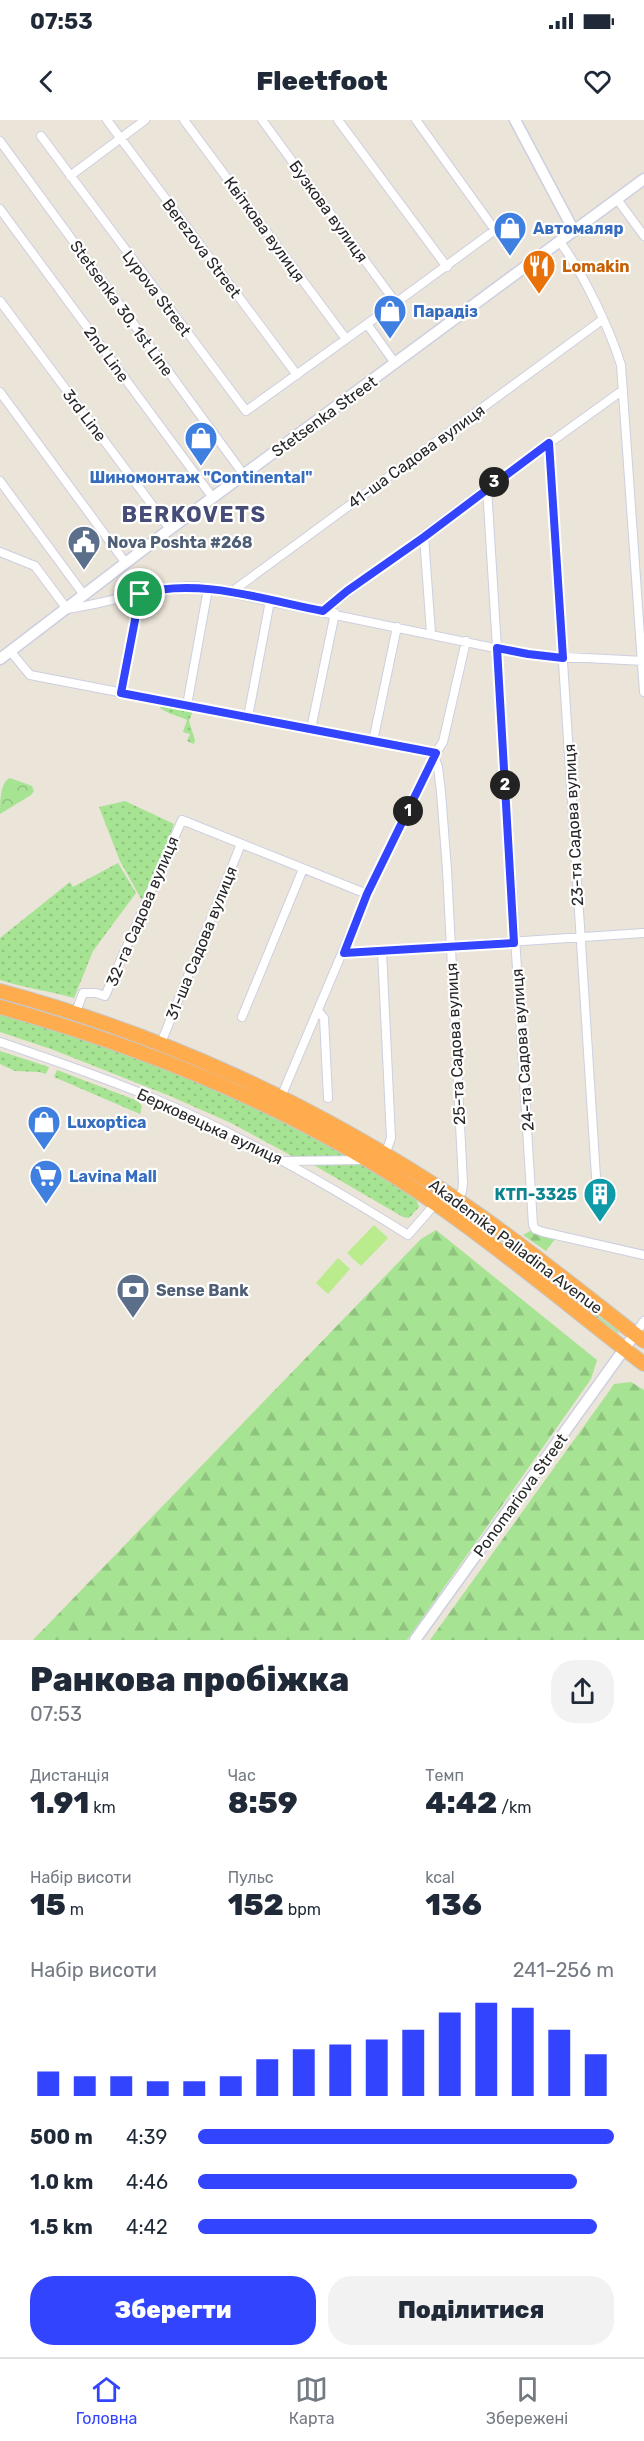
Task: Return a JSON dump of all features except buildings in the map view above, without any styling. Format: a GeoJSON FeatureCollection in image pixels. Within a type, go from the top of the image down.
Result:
{"type":"FeatureCollection","features":[{"type":"Feature","properties":{"kind":"highway","name":"Akademika Palladina Avenue"},"geometry":{"type":"LineString","coordinates":[[0,991],[76,1012],[160,1043],[215,1065],[281,1097],[385,1155],[451,1196],[509,1237],[640,1338]]}},
{"type":"Feature","properties":{"kind":"highway","name":"Akademika Palladina Avenue"},"geometry":{"type":"LineString","coordinates":[[0,1007],[73,1028],[157,1057],[273,1110],[365,1160],[435,1203],[644,1364]]}},
{"type":"Feature","properties":{"kind":"main road"},"geometry":{"type":"LineString","coordinates":[[515,120],[574,231]]}},
{"type":"Feature","properties":{"kind":"main road","name":"Stetsenka Street"},"geometry":{"type":"LineString","coordinates":[[4,657],[125,562],[644,179]]}},
{"type":"Feature","properties":{"kind":"main road","name":"Ponomariova Street"},"geometry":{"type":"LineString","coordinates":[[415,1640],[625,1350],[640,1338]]}},
{"type":"Feature","properties":{"kind":"street","name":"Berezova Street"},"geometry":{"type":"LineString","coordinates":[[107,120],[297,375]]}},
{"type":"Feature","properties":{"kind":"street"},"geometry":{"type":"LineString","coordinates":[[70,176],[145,120]]}},
{"type":"Feature","properties":{"kind":"street","name":"Квіткова вулиця"},"geometry":{"type":"LineString","coordinates":[[184,120],[346,339]]}},
{"type":"Feature","properties":{"kind":"street","name":"Бузкова вулиця"},"geometry":{"type":"LineString","coordinates":[[262,120],[396,303]]}},
{"type":"Feature","properties":{"kind":"street"},"geometry":{"type":"LineString","coordinates":[[338,120],[447,267]]}},
{"type":"Feature","properties":{"kind":"street"},"geometry":{"type":"LineString","coordinates":[[297,375],[447,267],[495,229],[416,120]]}},
{"type":"Feature","properties":{"kind":"street","name":"Lypova Street"},"geometry":{"type":"LineString","coordinates":[[41,136],[244,410],[249,411],[297,375]]}},
{"type":"Feature","properties":{"kind":"street","name":"Stetsenka 30, 1st Line"},"geometry":{"type":"LineString","coordinates":[[0,141],[244,475]]}},
{"type":"Feature","properties":{"kind":"street"},"geometry":{"type":"LineString","coordinates":[[617,199],[644,236]]}},
{"type":"Feature","properties":{"kind":"street","name":"2nd Line"},"geometry":{"type":"LineString","coordinates":[[0,209],[213,498]]}},
{"type":"Feature","properties":{"kind":"street"},"geometry":{"type":"LineString","coordinates":[[560,242],[571,257],[615,345],[621,365],[644,692]]}},
{"type":"Feature","properties":{"kind":"street","name":"3rd Line"},"geometry":{"type":"LineString","coordinates":[[0,301],[170,529]]}},
{"type":"Feature","properties":{"kind":"street","name":"41-ша Садова вулиця"},"geometry":{"type":"LineString","coordinates":[[230,593],[602,320]]}},
{"type":"Feature","properties":{"kind":"street"},"geometry":{"type":"LineString","coordinates":[[368,324],[395,363]]}},
{"type":"Feature","properties":{"kind":"street"},"geometry":{"type":"LineString","coordinates":[[323,611],[347,591],[623,390]]}},
{"type":"Feature","properties":{"kind":"street"},"geometry":{"type":"LineString","coordinates":[[0,393],[125,562]]}},
{"type":"Feature","properties":{"kind":"street","name":"23-тя Садова вулиця"},"geometry":{"type":"LineString","coordinates":[[549,443],[598,1208]]}},
{"type":"Feature","properties":{"kind":"street"},"geometry":{"type":"LineString","coordinates":[[0,481],[84,595]]}},
{"type":"Feature","properties":{"kind":"street","name":"24-та Садова вулиця"},"geometry":{"type":"LineString","coordinates":[[487,488],[533,1225],[543,1232],[644,1255]]}},
{"type":"Feature","properties":{"kind":"street"},"geometry":{"type":"LineString","coordinates":[[424,537],[431,633]]}},
{"type":"Feature","properties":{"kind":"street"},"geometry":{"type":"LineString","coordinates":[[0,552],[35,566],[67,609],[112,602],[174,586],[208,589],[528,654],[563,658],[642,661]]}},
{"type":"Feature","properties":{"kind":"street"},"geometry":{"type":"LineString","coordinates":[[187,705],[208,589]]}},
{"type":"Feature","properties":{"kind":"street"},"geometry":{"type":"LineString","coordinates":[[121,693],[140,594]]}},
{"type":"Feature","properties":{"kind":"street"},"geometry":{"type":"LineString","coordinates":[[248,717],[270,601]]}},
{"type":"Feature","properties":{"kind":"street"},"geometry":{"type":"LineString","coordinates":[[311,729],[335,614]]}},
{"type":"Feature","properties":{"kind":"street"},"geometry":{"type":"LineString","coordinates":[[374,741],[397,627]]}},
{"type":"Feature","properties":{"kind":"street"},"geometry":{"type":"LineString","coordinates":[[281,1097],[344,953],[367,894],[442,742],[466,641]]}},
{"type":"Feature","properties":{"kind":"street"},"geometry":{"type":"LineString","coordinates":[[4,657],[30,675],[374,741],[435,755]]}},
{"type":"Feature","properties":{"kind":"street","name":"25-та Садова вулиця"},"geometry":{"type":"LineString","coordinates":[[435,755],[441,792],[463,1184],[462,1192],[451,1196]]}},
{"type":"Feature","properties":{"kind":"street","name":"32-га Садова вулиця"},"geometry":{"type":"LineString","coordinates":[[76,1012],[83,993],[105,996],[182,820],[241,844]]}},
{"type":"Feature","properties":{"kind":"street"},"geometry":{"type":"LineString","coordinates":[[241,844],[367,894]]}},
{"type":"Feature","properties":{"kind":"street","name":"31-ша Садова вулиця"},"geometry":{"type":"LineString","coordinates":[[160,1043],[241,844]]}},
{"type":"Feature","properties":{"kind":"street"},"geometry":{"type":"LineString","coordinates":[[242,1017],[303,869]]}},
{"type":"Feature","properties":{"kind":"street"},"geometry":{"type":"LineString","coordinates":[[344,953],[644,933]]}},
{"type":"Feature","properties":{"kind":"street"},"geometry":{"type":"LineString","coordinates":[[382,951],[391,1138],[385,1155]]}},
{"type":"Feature","properties":{"kind":"street"},"geometry":{"type":"LineString","coordinates":[[318,1011],[324,1018],[328,1098]]}},
{"type":"Feature","properties":{"kind":"street","name":"Берковецька вулиця"},"geometry":{"type":"LineString","coordinates":[[0,1042],[152,1098],[285,1161],[408,1235],[435,1203]]}},
{"type":"Feature","properties":{"kind":"street"},"geometry":{"type":"LineString","coordinates":[[285,1161],[365,1160]]}},
{"type":"Feature","properties":{"kind":"street"},"geometry":{"type":"LineString","coordinates":[[435,1203],[451,1196]]}},
{"type":"Feature","properties":{"kind":"street"},"geometry":{"type":"LineString","coordinates":[[640,1338],[644,1321]]}},
{"type":"Feature","properties":{"kind":"green space"},"geometry":{"type":"Polygon","coordinates":[[[161,705],[193,711],[189,721],[195,740],[194,744],[187,741],[190,734],[183,732],[187,720],[163,710],[160,708],[161,705]]]}},
{"type":"Feature","properties":{"kind":"green space"},"geometry":{"type":"Polygon","coordinates":[[[10,778],[32,786],[34,791],[0,814],[2,788],[10,778]]]}},
{"type":"Feature","properties":{"kind":"green space"},"geometry":{"type":"Polygon","coordinates":[[[125,801],[174,824],[144,904],[120,861],[99,807],[125,801]]]}},
{"type":"Feature","properties":{"kind":"green space"},"geometry":{"type":"Polygon","coordinates":[[[118,863],[136,893],[93,951],[74,998],[0,980],[0,938],[70,882],[73,887],[118,863]]]}},
{"type":"Feature","properties":{"kind":"green space"},"geometry":{"type":"Polygon","coordinates":[[[0,1014],[153,1062],[241,1101],[351,1157],[294,1157],[231,1123],[170,1096],[51,1049],[0,1032],[0,1014]]]}},
{"type":"Feature","properties":{"kind":"green space"},"geometry":{"type":"Polygon","coordinates":[[[0,1051],[49,1067],[46,1074],[15,1071],[0,1064],[0,1051]]]}},
{"type":"Feature","properties":{"kind":"green space"},"geometry":{"type":"Polygon","coordinates":[[[57,1070],[138,1101],[142,1106],[140,1114],[54,1077],[57,1070]]]}},
{"type":"Feature","properties":{"kind":"green space"},"geometry":{"type":"Polygon","coordinates":[[[312,1164],[361,1164],[416,1199],[419,1207],[409,1218],[403,1217],[312,1164]]]}},
{"type":"Feature","properties":{"kind":"green space"},"geometry":{"type":"Polygon","coordinates":[[[448,1205],[618,1331],[619,1334],[448,1205]]]}},
{"type":"Feature","properties":{"kind":"green space"},"geometry":{"type":"Polygon","coordinates":[[[374,1225],[388,1238],[361,1266],[347,1253],[374,1225]]]}},
{"type":"Feature","properties":{"kind":"green space"},"geometry":{"type":"Polygon","coordinates":[[[436,1230],[597,1360],[591,1379],[407,1640],[33,1640],[421,1239],[436,1230]]]}},
{"type":"Feature","properties":{"kind":"green space"},"geometry":{"type":"Polygon","coordinates":[[[530,1231],[555,1239],[546,1251],[523,1235],[530,1231]]]}},
{"type":"Feature","properties":{"kind":"green space"},"geometry":{"type":"Polygon","coordinates":[[[338,1258],[350,1269],[328,1294],[316,1283],[338,1258]]]}},
{"type":"Feature","properties":{"kind":"green space"},"geometry":{"type":"Polygon","coordinates":[[[631,1382],[644,1390],[644,1640],[430,1640],[614,1384],[631,1382]]]}},
{"type":"Feature","properties":{"kind":"place","name":"Автомаляр"},"geometry":{"type":"Point","coordinates":[510,257]}},
{"type":"Feature","properties":{"kind":"place","name":"Lomakin"},"geometry":{"type":"Point","coordinates":[539,295]}},
{"type":"Feature","properties":{"kind":"place","name":"Парадіз"},"geometry":{"type":"Point","coordinates":[390,340]}},
{"type":"Feature","properties":{"kind":"place","name":"Шиномонтаж \"Continental\""},"geometry":{"type":"Point","coordinates":[201,467]}},
{"type":"Feature","properties":{"kind":"place","name":"Nova Poshta #268"},"geometry":{"type":"Point","coordinates":[84,571]}},
{"type":"Feature","properties":{"kind":"place","name":"Luxoptica"},"geometry":{"type":"Point","coordinates":[44,1151]}},
{"type":"Feature","properties":{"kind":"place","name":"Lavina Mall"},"geometry":{"type":"Point","coordinates":[46,1205]}},
{"type":"Feature","properties":{"kind":"place","name":"КТП-3325"},"geometry":{"type":"Point","coordinates":[600,1223]}},
{"type":"Feature","properties":{"kind":"place","name":"Sense Bank"},"geometry":{"type":"Point","coordinates":[133,1319]}},
{"type":"Feature","properties":{"kind":"district","name":"BERKOVETS"},"geometry":{"type":"Point","coordinates":[194,514]}},
{"type":"Feature","properties":{"kind":"route"},"geometry":{"type":"LineString","coordinates":[[549,443],[563,658],[497,648],[514,943],[344,953],[367,894],[436,753],[121,693],[140,594],[174,586],[196,586],[323,611],[549,443]]}}]}
